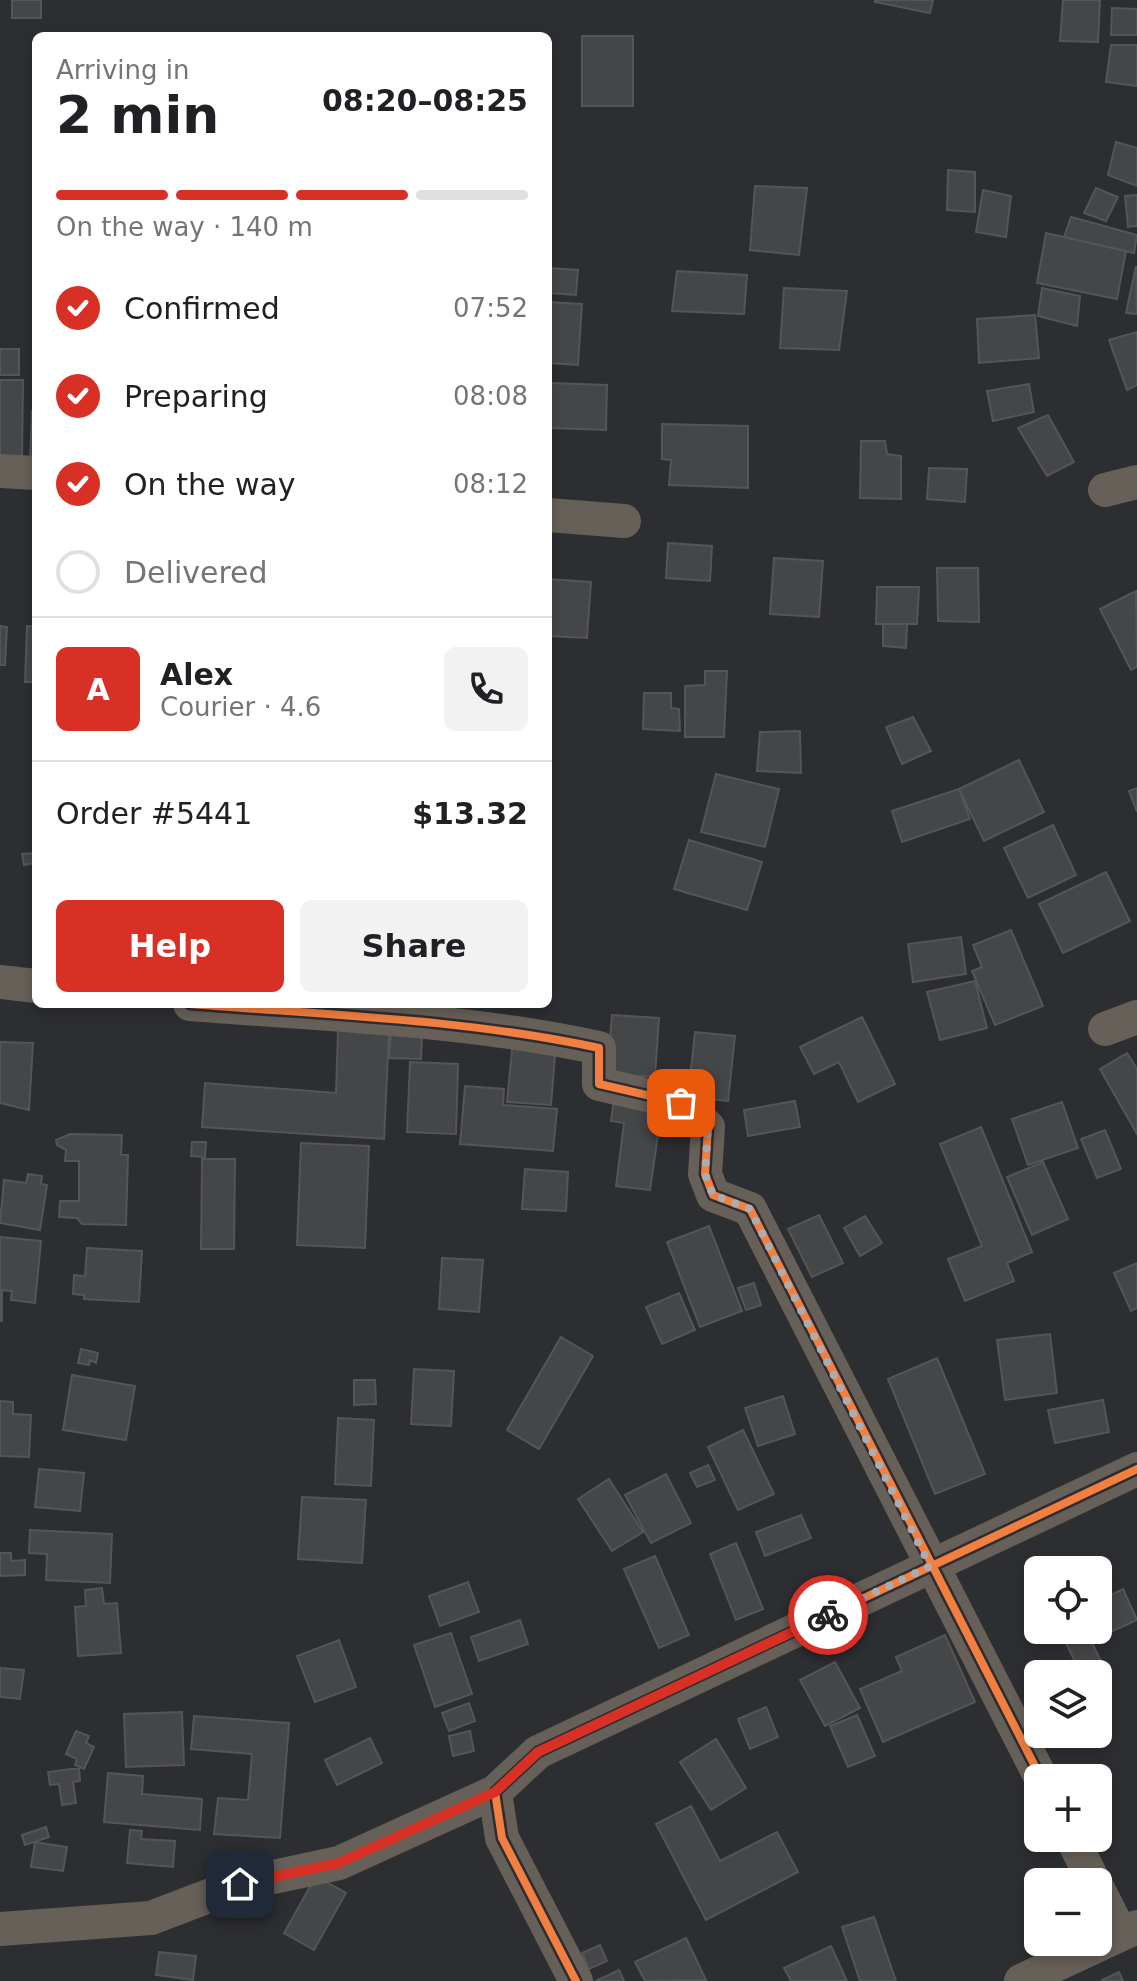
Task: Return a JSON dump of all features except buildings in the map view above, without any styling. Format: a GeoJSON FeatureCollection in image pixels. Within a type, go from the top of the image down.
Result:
{"type":"FeatureCollection","features":[{"type":"Feature","properties":{"kind":"street"},"geometry":{"type":"LineString","coordinates":[[0,471],[32,473]]}},
{"type":"Feature","properties":{"kind":"street"},"geometry":{"type":"LineString","coordinates":[[552,515],[624,521]]}},
{"type":"Feature","properties":{"kind":"street"},"geometry":{"type":"LineString","coordinates":[[0,982],[32,986]]}},
{"type":"Feature","properties":{"kind":"street"},"geometry":{"type":"LineString","coordinates":[[243,1008],[453,1024],[554,1038],[599,1048],[599,1084],[681,1103],[708,1127],[705,1174],[713,1195],[750,1209],[1034,1764]]}},
{"type":"Feature","properties":{"kind":"street"},"geometry":{"type":"LineString","coordinates":[[1105,1029],[1137,1017]]}},
{"type":"Feature","properties":{"kind":"street"},"geometry":{"type":"LineString","coordinates":[[0,1929],[151,1918],[240,1884],[339,1863],[495,1792],[538,1752],[1137,1469]]}},
{"type":"Feature","properties":{"kind":"street"},"geometry":{"type":"LineString","coordinates":[[495,1792],[502,1838],[576,1981]]}},
{"type":"Feature","properties":{"kind":"street"},"geometry":{"type":"LineString","coordinates":[[1021,1981],[1129,1931],[1112,1908]]}},
{"type":"Feature","properties":{"kind":"cycle path"},"geometry":{"type":"LineString","coordinates":[[246,1008],[447,1024],[599,1048],[599,1084],[681,1103],[708,1127],[705,1174],[713,1195],[750,1209],[1034,1764]]}},
{"type":"Feature","properties":{"kind":"cycle path"},"geometry":{"type":"LineString","coordinates":[[576,1981],[502,1838],[495,1792],[538,1752],[1137,1469]]}},
{"type":"Feature","properties":{"kind":"way so far"},"geometry":{"type":"LineString","coordinates":[[681,1103],[708,1127],[705,1174],[713,1195],[750,1209],[930,1566],[828,1615]]}},
{"type":"Feature","properties":{"kind":"route"},"geometry":{"type":"LineString","coordinates":[[240,1884],[339,1863],[495,1792],[538,1752],[828,1615]]}}]}
